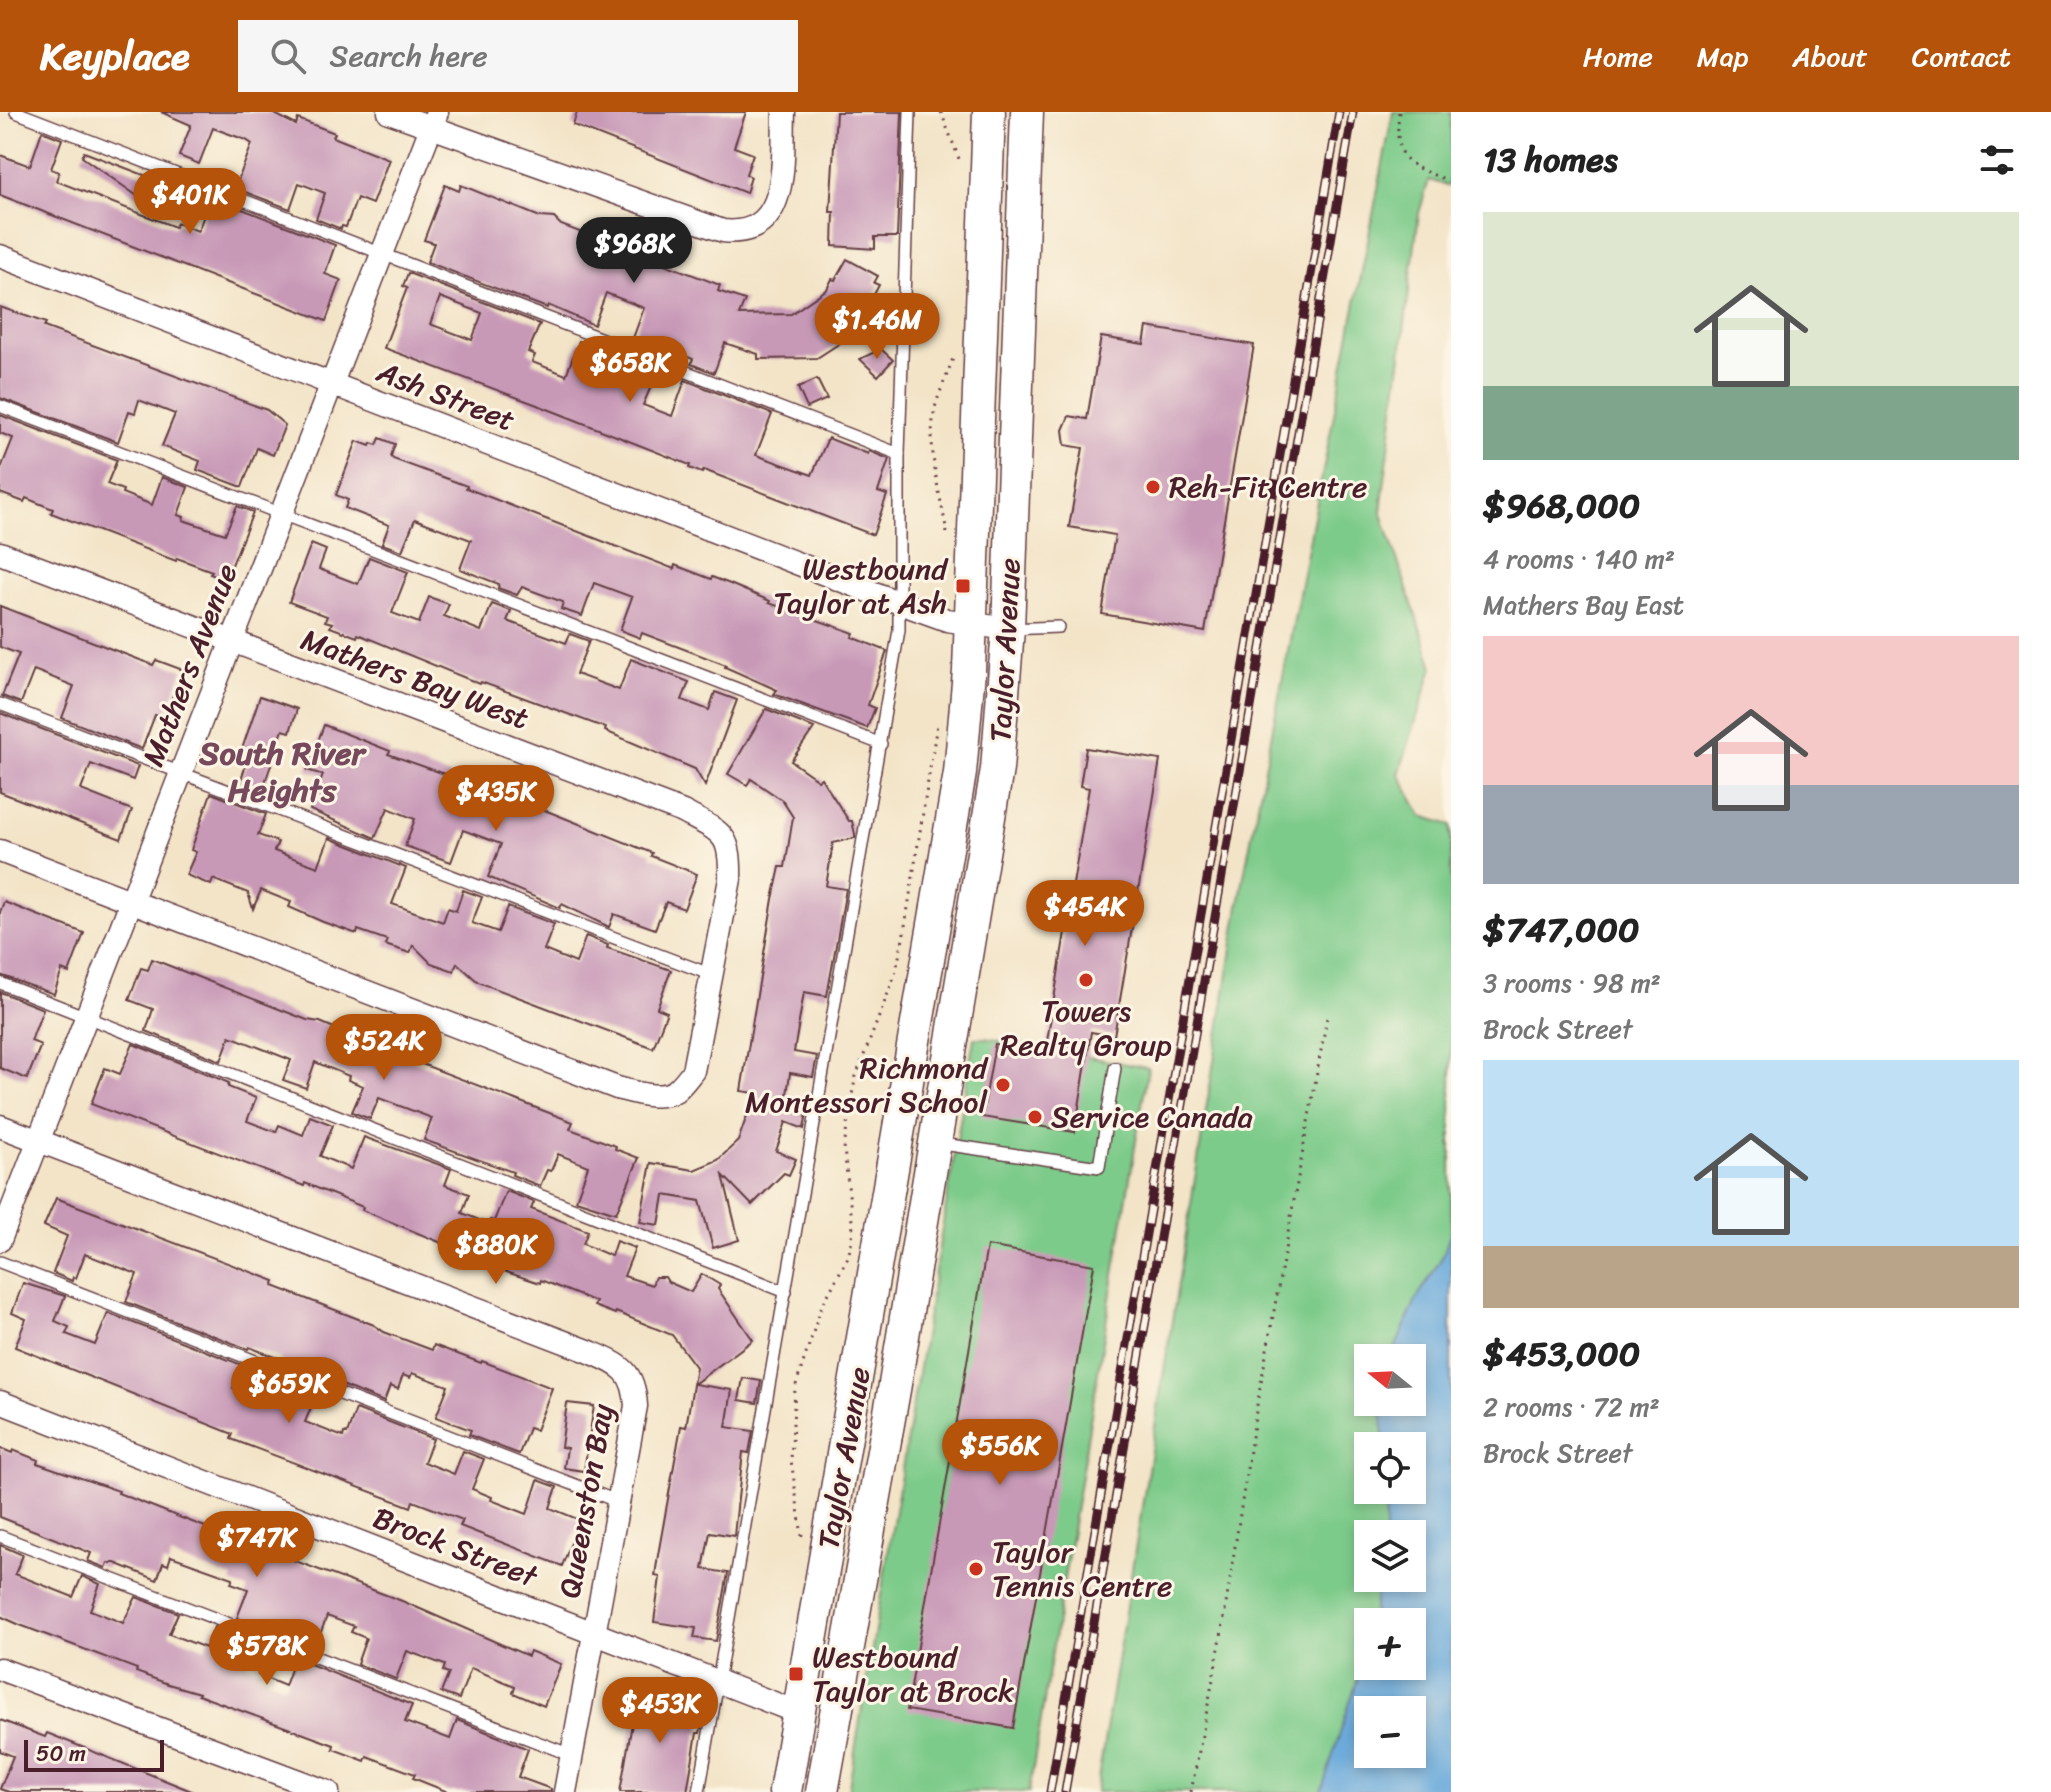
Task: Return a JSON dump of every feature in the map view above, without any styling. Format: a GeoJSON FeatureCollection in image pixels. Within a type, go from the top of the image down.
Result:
{"type":"FeatureCollection","features":[{"type":"Feature","properties":{"kind":"main road","name":"Taylor Avenue"},"geometry":{"type":"LineString","coordinates":[[785,1792],[960,773],[968,695],[989,112]]}},
{"type":"Feature","properties":{"kind":"main road","name":"Taylor Avenue"},"geometry":{"type":"LineString","coordinates":[[822,1792],[997,769],[1008,629],[1027,112]]}},
{"type":"Feature","properties":{"kind":"main road","name":"Taylor Avenue"},"geometry":{"type":"LineString","coordinates":[[902,1124],[913,1160],[921,1177],[928,1182]]}},
{"type":"Feature","properties":{"kind":"street"},"geometry":{"type":"LineString","coordinates":[[389,112],[434,120],[706,225],[736,232],[750,229],[773,211],[781,185],[784,112]]}},
{"type":"Feature","properties":{"kind":"street","name":"Mathers Avenue"},"geometry":{"type":"LineString","coordinates":[[0,1240],[434,120]]}},
{"type":"Feature","properties":{"kind":"street","name":"Ash Street"},"geometry":{"type":"LineString","coordinates":[[0,256],[900,603],[947,620],[1008,629]]}},
{"type":"Feature","properties":{"kind":"street","name":"Mathers Bay West"},"geometry":{"type":"LineString","coordinates":[[0,553],[683,812],[723,836],[731,851],[730,879],[693,1071],[674,1092],[642,1095],[0,851]]}},
{"type":"Feature","properties":{"kind":"street","name":"Queenston Bay"},"geometry":{"type":"LineString","coordinates":[[0,1126],[588,1351],[627,1371],[635,1388],[636,1406],[565,1792]]}},
{"type":"Feature","properties":{"kind":"street","name":"Brock Street"},"geometry":{"type":"LineString","coordinates":[[0,1402],[799,1713]]}},
{"type":"Feature","properties":{"kind":"street"},"geometry":{"type":"LineString","coordinates":[[0,1669],[328,1792]]}},
{"type":"Feature","properties":{"kind":"lane"},"geometry":{"type":"LineString","coordinates":[[16,112],[899,454]]}},
{"type":"Feature","properties":{"kind":"lane"},"geometry":{"type":"LineString","coordinates":[[699,1792],[899,630],[899,454],[910,112]]}},
{"type":"Feature","properties":{"kind":"lane"},"geometry":{"type":"LineString","coordinates":[[0,406],[881,744]]}},
{"type":"Feature","properties":{"kind":"lane"},"geometry":{"type":"LineString","coordinates":[[1008,629],[1058,627]]}},
{"type":"Feature","properties":{"kind":"lane"},"geometry":{"type":"LineString","coordinates":[[0,704],[712,975]]}},
{"type":"Feature","properties":{"kind":"lane"},"geometry":{"type":"LineString","coordinates":[[0,983],[786,1292]]}},
{"type":"Feature","properties":{"kind":"lane"},"geometry":{"type":"LineString","coordinates":[[935,1143],[1099,1167],[1115,1068]]}},
{"type":"Feature","properties":{"kind":"lane"},"geometry":{"type":"LineString","coordinates":[[0,1262],[619,1502]]}},
{"type":"Feature","properties":{"kind":"lane"},"geometry":{"type":"LineString","coordinates":[[0,1536],[571,1755]]}},
{"type":"Feature","properties":{"kind":"path"},"geometry":{"type":"LineString","coordinates":[[941,112],[964,175]]}},
{"type":"Feature","properties":{"kind":"path"},"geometry":{"type":"LineString","coordinates":[[1399,112],[1397,143],[1408,162],[1451,181]]}},
{"type":"Feature","properties":{"kind":"path"},"geometry":{"type":"LineString","coordinates":[[947,535],[935,477],[933,428],[936,406],[957,348]]}},
{"type":"Feature","properties":{"kind":"path"},"geometry":{"type":"LineString","coordinates":[[803,1542],[791,1460],[795,1388],[821,1308],[848,1257],[851,1244],[853,1230],[844,1149],[850,1104],[856,1076],[885,1005],[897,963],[937,722]]}},
{"type":"Feature","properties":{"kind":"path"},"geometry":{"type":"LineString","coordinates":[[1191,1792],[1220,1643],[1257,1405],[1327,1017]]}},
{"type":"Feature","properties":{"kind":"green space"},"geometry":{"type":"Polygon","coordinates":[[[1393,112],[1451,112],[1451,187],[1429,180],[1419,213],[1381,511],[1433,667],[1399,774],[1422,816],[1451,825],[1451,1792],[1096,1792],[1243,881],[1393,112]]]}},
{"type":"Feature","properties":{"kind":"green space","name":"Taylor Tennis Centre"},"geometry":{"type":"Polygon","coordinates":[[[974,1038],[1148,1068],[1029,1792],[848,1792],[974,1038]]]}},
{"type":"Feature","properties":{"kind":"water"},"geometry":{"type":"Polygon","coordinates":[[[1451,1230],[1451,1792],[1321,1792],[1357,1680],[1426,1680],[1426,1608],[1374,1608],[1376,1592],[1426,1592],[1426,1520],[1385,1520],[1384,1504],[1426,1504],[1426,1432],[1383,1432],[1382,1416],[1426,1416],[1426,1344],[1397,1344],[1416,1300],[1444,1254],[1451,1230]]]}},
{"type":"Feature","properties":{"kind":"building"},"geometry":{"type":"Polygon","coordinates":[[[161,112],[271,112],[296,125],[298,119],[335,133],[333,137],[389,159],[372,204],[357,198],[346,227],[342,226],[341,229],[316,219],[325,193],[299,183],[290,209],[235,188],[252,144],[246,140],[213,128],[199,164],[179,156],[191,125],[161,112]]]}},
{"type":"Feature","properties":{"kind":"building"},"geometry":{"type":"Polygon","coordinates":[[[577,112],[746,112],[734,147],[753,154],[746,174],[751,177],[746,193],[573,125],[577,112]]]}},
{"type":"Feature","properties":{"kind":"building"},"geometry":{"type":"Polygon","coordinates":[[[836,112],[902,112],[897,237],[875,237],[875,249],[833,246],[834,212],[830,212],[836,112]]]}},
{"type":"Feature","properties":{"kind":"building"},"geometry":{"type":"Polygon","coordinates":[[[42,131],[62,139],[51,169],[59,172],[56,181],[175,227],[177,223],[198,231],[211,197],[335,245],[325,274],[341,280],[326,321],[0,195],[0,155],[30,166],[42,131]]]}},
{"type":"Feature","properties":{"kind":"building"},"geometry":{"type":"Polygon","coordinates":[[[84,152],[149,177],[151,173],[172,181],[160,212],[82,157],[84,152]]]}},
{"type":"Feature","properties":{"kind":"building"},"geometry":{"type":"Polygon","coordinates":[[[445,185],[459,191],[461,185],[540,217],[554,218],[561,225],[720,285],[718,291],[745,300],[739,315],[791,314],[827,289],[847,259],[878,276],[874,283],[879,285],[870,302],[883,315],[817,358],[758,359],[758,354],[725,343],[714,373],[691,364],[693,359],[667,349],[665,354],[632,341],[644,308],[606,293],[594,325],[548,305],[547,308],[427,262],[434,243],[424,240],[445,185]]]}},
{"type":"Feature","properties":{"kind":"building"},"geometry":{"type":"Polygon","coordinates":[[[408,273],[540,324],[528,352],[535,355],[532,362],[566,375],[579,341],[658,370],[643,405],[672,416],[685,380],[772,414],[756,455],[812,475],[828,438],[889,459],[878,492],[887,495],[873,535],[704,470],[702,473],[689,468],[690,465],[540,406],[384,348],[407,288],[403,286],[408,273]],[[440,297],[430,324],[472,340],[482,313],[440,297]]]}},
{"type":"Feature","properties":{"kind":"building"},"geometry":{"type":"Polygon","coordinates":[[[0,307],[46,323],[44,327],[267,410],[285,425],[273,455],[257,448],[242,487],[197,470],[200,461],[162,446],[175,414],[139,400],[135,413],[129,411],[118,442],[0,398],[0,307]]]}},
{"type":"Feature","properties":{"kind":"building","name":"Reh-Fit Centre"},"geometry":{"type":"Polygon","coordinates":[[[1147,327],[1254,345],[1205,632],[1102,614],[1115,535],[1069,527],[1083,448],[1065,445],[1063,430],[1069,416],[1087,419],[1101,337],[1144,344],[1147,327]]]}},
{"type":"Feature","properties":{"kind":"building"},"geometry":{"type":"Polygon","coordinates":[[[881,349],[893,360],[878,376],[860,359],[881,349]]]}},
{"type":"Feature","properties":{"kind":"building"},"geometry":{"type":"Polygon","coordinates":[[[817,379],[827,399],[807,408],[798,388],[817,379]]]}},
{"type":"Feature","properties":{"kind":"building"},"geometry":{"type":"Polygon","coordinates":[[[0,415],[117,460],[107,484],[152,505],[162,477],[188,487],[178,515],[184,517],[183,520],[225,534],[237,506],[253,512],[226,580],[210,574],[212,571],[177,558],[176,561],[51,513],[53,509],[26,498],[24,502],[0,493],[0,471],[13,438],[0,433],[0,415]]]}},
{"type":"Feature","properties":{"kind":"building"},"geometry":{"type":"Polygon","coordinates":[[[380,438],[395,444],[393,459],[674,569],[675,565],[712,577],[769,603],[854,633],[852,637],[887,651],[868,705],[875,708],[867,728],[774,694],[777,690],[726,665],[642,633],[640,638],[620,630],[632,597],[594,583],[582,616],[561,609],[563,602],[522,587],[517,595],[498,588],[499,584],[460,569],[471,540],[415,519],[402,551],[382,544],[389,525],[345,508],[348,500],[336,495],[357,441],[370,446],[371,443],[377,445],[380,438]]]}},
{"type":"Feature","properties":{"kind":"building"},"geometry":{"type":"Polygon","coordinates":[[[311,544],[326,550],[319,569],[358,584],[369,557],[408,572],[392,613],[419,623],[429,597],[449,604],[444,616],[481,631],[492,604],[511,611],[507,621],[566,643],[570,634],[589,641],[576,674],[619,690],[631,659],[689,682],[682,700],[709,710],[715,692],[737,700],[705,786],[695,769],[605,731],[606,728],[480,684],[358,634],[357,637],[330,627],[332,623],[325,621],[327,616],[289,602],[311,544]]]}},
{"type":"Feature","properties":{"kind":"building"},"geometry":{"type":"Polygon","coordinates":[[[0,606],[153,665],[156,660],[183,670],[164,718],[155,715],[142,749],[62,718],[74,686],[34,670],[21,703],[2,696],[19,654],[0,647],[0,606]]]}},
{"type":"Feature","properties":{"kind":"building"},"geometry":{"type":"Polygon","coordinates":[[[260,696],[297,709],[290,732],[283,730],[261,794],[239,786],[248,758],[240,755],[260,696]]]}},
{"type":"Feature","properties":{"kind":"building"},"geometry":{"type":"Polygon","coordinates":[[[766,709],[814,728],[791,761],[818,780],[821,778],[849,821],[852,821],[855,838],[833,843],[826,886],[846,889],[827,996],[804,992],[794,1052],[817,1056],[813,1077],[790,1073],[786,1102],[808,1107],[804,1129],[786,1122],[776,1151],[796,1159],[789,1175],[784,1173],[752,1205],[723,1175],[739,1240],[713,1248],[700,1201],[664,1195],[659,1225],[640,1222],[651,1163],[694,1170],[718,1160],[738,1141],[755,1093],[741,1091],[773,899],[780,867],[785,867],[793,817],[782,800],[751,779],[747,785],[728,774],[766,709]]]}},
{"type":"Feature","properties":{"kind":"building"},"geometry":{"type":"Polygon","coordinates":[[[0,713],[138,766],[133,780],[91,764],[81,790],[132,810],[121,839],[0,792],[0,713]]]}},
{"type":"Feature","properties":{"kind":"building"},"geometry":{"type":"Polygon","coordinates":[[[324,725],[390,751],[388,754],[532,805],[697,874],[684,909],[666,902],[655,929],[614,914],[609,927],[562,904],[560,908],[488,877],[501,844],[463,830],[451,862],[405,846],[415,819],[388,808],[375,838],[310,810],[323,775],[307,770],[324,725]]]}},
{"type":"Feature","properties":{"kind":"building"},"geometry":{"type":"Polygon","coordinates":[[[1086,748],[1160,760],[1114,1036],[1091,1032],[1075,1132],[982,1117],[995,1044],[1045,1053],[1089,788],[1080,786],[1086,748]]]}},
{"type":"Feature","properties":{"kind":"building"},"geometry":{"type":"Polygon","coordinates":[[[211,793],[266,814],[258,835],[278,842],[274,851],[318,867],[329,838],[406,868],[392,904],[443,922],[448,908],[456,911],[463,890],[482,897],[472,923],[498,932],[508,907],[554,924],[544,950],[576,963],[586,936],[608,945],[607,948],[671,970],[657,1008],[667,1012],[653,1048],[478,982],[457,963],[454,971],[431,963],[413,945],[410,953],[385,945],[387,940],[323,922],[289,907],[291,902],[261,890],[253,909],[248,893],[213,879],[211,885],[186,875],[196,852],[191,850],[211,793]]]}},
{"type":"Feature","properties":{"kind":"building"},"geometry":{"type":"Polygon","coordinates":[[[4,902],[84,933],[69,973],[62,970],[54,994],[0,975],[0,912],[4,902]]]}},
{"type":"Feature","properties":{"kind":"building"},"geometry":{"type":"Polygon","coordinates":[[[152,959],[573,1122],[570,1129],[639,1158],[616,1213],[576,1200],[588,1166],[558,1154],[540,1186],[512,1175],[513,1172],[424,1140],[432,1118],[379,1098],[370,1119],[352,1112],[363,1086],[348,1080],[349,1076],[315,1062],[306,1088],[283,1080],[291,1060],[230,1036],[221,1061],[146,1031],[153,1009],[129,1000],[141,968],[148,970],[152,959]]]}},
{"type":"Feature","properties":{"kind":"building"},"geometry":{"type":"Polygon","coordinates":[[[0,992],[43,1009],[31,1041],[41,1045],[27,1079],[0,1068],[0,992]]]}},
{"type":"Feature","properties":{"kind":"building"},"geometry":{"type":"Polygon","coordinates":[[[133,1044],[229,1083],[228,1087],[256,1098],[247,1121],[276,1132],[279,1125],[303,1135],[310,1116],[333,1125],[320,1156],[351,1169],[364,1137],[451,1169],[445,1185],[469,1194],[462,1213],[489,1224],[490,1220],[494,1221],[506,1191],[534,1202],[531,1209],[588,1231],[583,1244],[611,1256],[616,1241],[635,1248],[624,1276],[652,1285],[655,1277],[665,1277],[668,1282],[691,1292],[702,1274],[720,1285],[718,1289],[753,1340],[694,1384],[732,1390],[726,1427],[753,1431],[749,1453],[743,1452],[734,1536],[710,1532],[703,1569],[728,1573],[716,1641],[694,1638],[696,1628],[654,1622],[660,1577],[655,1576],[658,1555],[681,1426],[686,1427],[696,1367],[672,1335],[594,1306],[596,1302],[541,1280],[540,1283],[506,1272],[305,1183],[304,1186],[91,1104],[105,1068],[120,1074],[133,1044]]]}},
{"type":"Feature","properties":{"kind":"building"},"geometry":{"type":"Polygon","coordinates":[[[56,1198],[275,1281],[273,1286],[374,1325],[384,1332],[432,1350],[434,1345],[482,1361],[552,1388],[536,1430],[529,1428],[519,1454],[469,1435],[471,1430],[436,1417],[448,1386],[412,1373],[410,1378],[403,1375],[398,1389],[390,1386],[384,1402],[327,1379],[329,1375],[302,1365],[300,1369],[280,1362],[281,1359],[126,1302],[137,1274],[85,1254],[72,1281],[53,1273],[67,1236],[44,1226],[56,1198]]]}},
{"type":"Feature","properties":{"kind":"building"},"geometry":{"type":"Polygon","coordinates":[[[987,1246],[1094,1265],[1013,1728],[907,1710],[987,1246]]]}},
{"type":"Feature","properties":{"kind":"building"},"geometry":{"type":"Polygon","coordinates":[[[23,1283],[65,1296],[55,1321],[69,1327],[66,1334],[95,1345],[108,1313],[242,1365],[233,1388],[265,1401],[274,1377],[294,1385],[292,1391],[314,1400],[305,1422],[343,1437],[356,1409],[433,1439],[424,1462],[454,1474],[463,1451],[484,1459],[472,1489],[527,1514],[538,1480],[557,1487],[550,1508],[580,1520],[562,1566],[460,1526],[463,1520],[413,1501],[411,1507],[231,1439],[233,1434],[15,1347],[26,1319],[12,1313],[23,1283]]]}},
{"type":"Feature","properties":{"kind":"building"},"geometry":{"type":"Polygon","coordinates":[[[743,1378],[761,1381],[757,1403],[739,1400],[743,1378]]]}},
{"type":"Feature","properties":{"kind":"building"},"geometry":{"type":"Polygon","coordinates":[[[567,1403],[594,1406],[584,1471],[564,1468],[567,1448],[561,1447],[567,1403]]]}},
{"type":"Feature","properties":{"kind":"building"},"geometry":{"type":"Polygon","coordinates":[[[0,1448],[12,1453],[13,1450],[38,1460],[37,1463],[119,1491],[184,1519],[402,1601],[528,1656],[530,1651],[561,1664],[544,1706],[513,1693],[515,1686],[471,1668],[459,1699],[441,1693],[449,1673],[443,1671],[445,1665],[407,1651],[396,1679],[357,1664],[366,1638],[351,1632],[354,1626],[327,1616],[315,1648],[301,1642],[303,1638],[261,1621],[259,1626],[237,1618],[248,1589],[231,1583],[233,1578],[171,1556],[168,1565],[163,1563],[157,1580],[115,1563],[108,1563],[106,1568],[88,1561],[91,1553],[0,1517],[0,1448]]]}},
{"type":"Feature","properties":{"kind":"building"},"geometry":{"type":"Polygon","coordinates":[[[0,1545],[23,1555],[15,1574],[73,1597],[82,1576],[100,1584],[90,1610],[123,1623],[136,1597],[178,1613],[169,1634],[206,1648],[214,1627],[254,1642],[246,1664],[260,1669],[258,1675],[285,1686],[295,1658],[412,1705],[405,1722],[450,1739],[457,1720],[528,1749],[518,1777],[551,1789],[551,1792],[448,1792],[413,1778],[415,1774],[367,1756],[365,1761],[333,1749],[334,1745],[136,1672],[137,1669],[20,1625],[0,1616],[0,1545]]]}},
{"type":"Feature","properties":{"kind":"building"},"geometry":{"type":"Polygon","coordinates":[[[634,1691],[675,1698],[674,1706],[704,1711],[687,1792],[620,1792],[633,1718],[630,1717],[634,1691]]]}},
{"type":"Feature","properties":{"kind":"building"},"geometry":{"type":"Polygon","coordinates":[[[0,1720],[45,1737],[47,1733],[194,1792],[9,1792],[0,1789],[13,1756],[0,1751],[0,1720]]]}},
{"type":"Feature","properties":{"kind":"railway"},"geometry":{"type":"LineString","coordinates":[[1050,1792],[1339,112]]}},
{"type":"Feature","properties":{"kind":"railway"},"geometry":{"type":"LineString","coordinates":[[1065,1792],[1353,112]]}},
{"type":"Feature","properties":{"kind":"place","name":"Reh-Fit Centre"},"geometry":{"type":"Point","coordinates":[1153,487]}},
{"type":"Feature","properties":{"kind":"place","name":"Westbound Taylor at Ash"},"geometry":{"type":"Point","coordinates":[963,586]}},
{"type":"Feature","properties":{"kind":"place","name":"Towers Realty Group"},"geometry":{"type":"Point","coordinates":[1086,980]}},
{"type":"Feature","properties":{"kind":"place","name":"Richmond Montessori School"},"geometry":{"type":"Point","coordinates":[1003,1085]}},
{"type":"Feature","properties":{"kind":"place","name":"Service Canada"},"geometry":{"type":"Point","coordinates":[1035,1117]}},
{"type":"Feature","properties":{"kind":"place","name":"Taylor Tennis Centre"},"geometry":{"type":"Point","coordinates":[976,1569]}},
{"type":"Feature","properties":{"kind":"place","name":"Westbound Taylor at Brock"},"geometry":{"type":"Point","coordinates":[796,1674]}},
{"type":"Feature","properties":{"kind":"district","name":"South River Heights"},"geometry":{"type":"Point","coordinates":[282,772]}}]}
